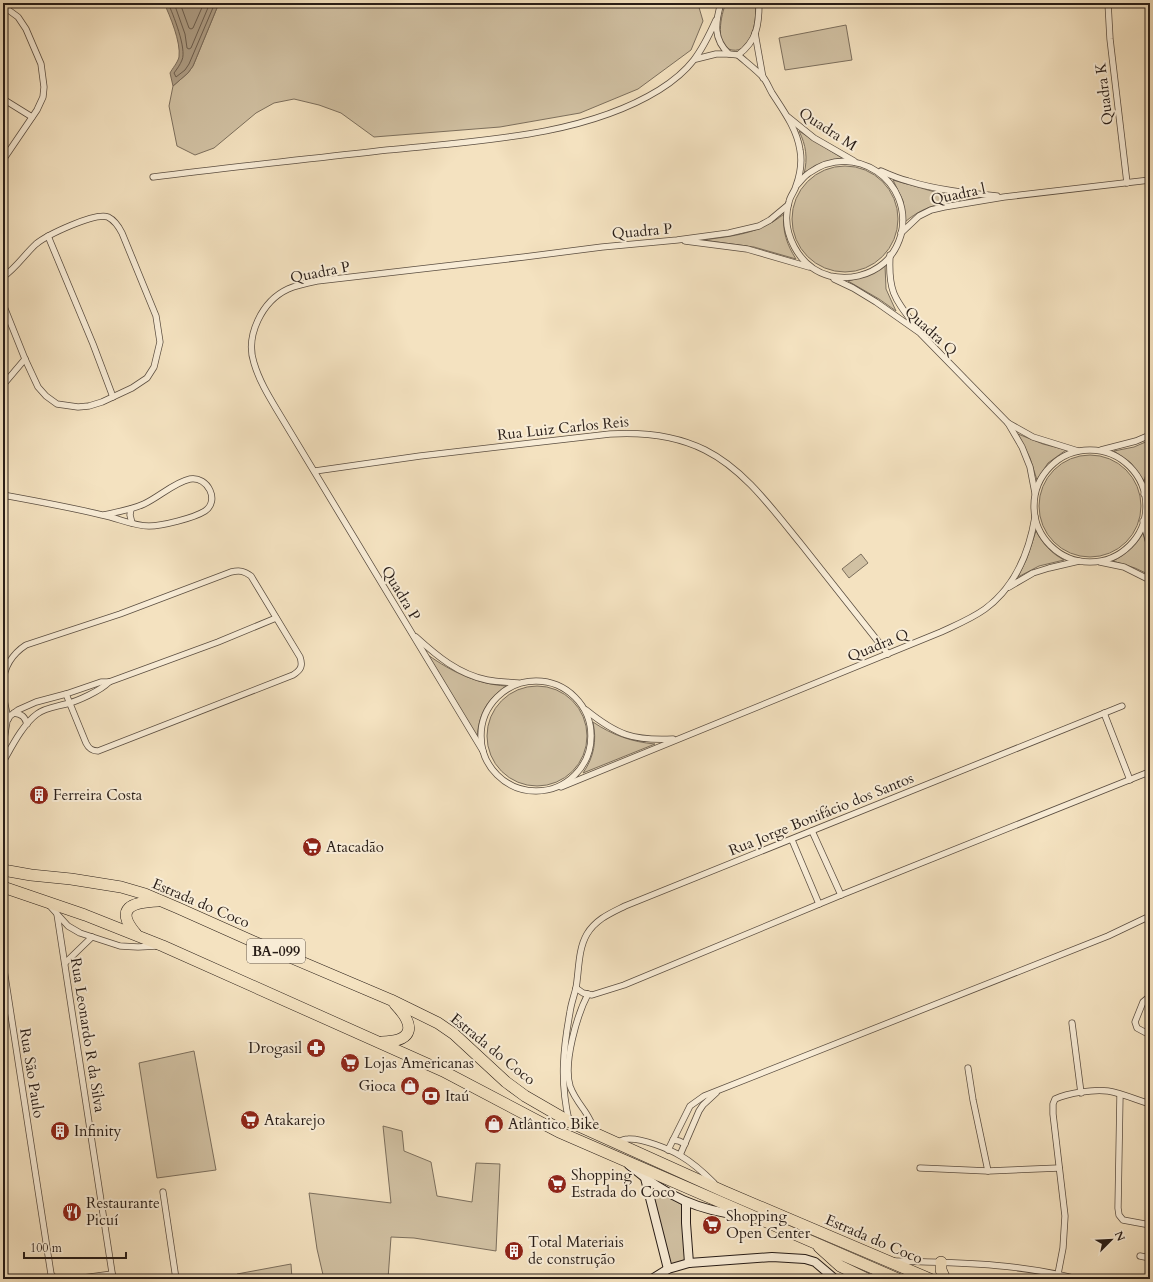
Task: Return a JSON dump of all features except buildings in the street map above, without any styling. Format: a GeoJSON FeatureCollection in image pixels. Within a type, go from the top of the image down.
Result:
{"type":"FeatureCollection","features":[{"type":"Feature","properties":{"kind":"highway","name":"Estrada do Coco"},"geometry":{"type":"LineString","coordinates":[[3,870],[121,887],[160,901],[392,1000],[438,1023],[454,1034],[513,1087],[525,1096],[570,1122],[723,1191],[930,1279]]}},
{"type":"Feature","properties":{"kind":"highway","name":"Estrada do Coco"},"geometry":{"type":"LineString","coordinates":[[3,887],[46,901],[163,946],[443,1071],[559,1132],[756,1217],[887,1276],[898,1279]]}},
{"type":"Feature","properties":{"kind":"highway"},"geometry":{"type":"LineString","coordinates":[[137,935],[128,923],[126,915],[128,909],[134,904],[140,902],[160,901]]}},
{"type":"Feature","properties":{"kind":"highway"},"geometry":{"type":"LineString","coordinates":[[379,1042],[401,1039],[409,1030],[405,1016],[392,1000]]}},
{"type":"Feature","properties":{"kind":"highway"},"geometry":{"type":"LineString","coordinates":[[814,1243],[840,1266],[866,1279]]}},
{"type":"Feature","properties":{"kind":"highway"},"geometry":{"type":"LineString","coordinates":[[941,1262],[945,1279]]}},
{"type":"Feature","properties":{"kind":"street"},"geometry":{"type":"LineString","coordinates":[[153,176],[491,139],[555,129],[622,108],[646,97],[671,82],[687,69],[696,59],[716,20],[721,3]]}},
{"type":"Feature","properties":{"kind":"street"},"geometry":{"type":"LineString","coordinates":[[759,3],[759,15]]}},
{"type":"Feature","properties":{"kind":"street"},"geometry":{"type":"LineString","coordinates":[[738,55],[751,42],[764,3]]}},
{"type":"Feature","properties":{"kind":"street","name":"Quadra K"},"geometry":{"type":"LineString","coordinates":[[1108,3],[1111,47],[1127,183]]}},
{"type":"Feature","properties":{"kind":"street"},"geometry":{"type":"LineString","coordinates":[[3,6],[18,17],[26,29],[43,71],[44,87],[43,97],[32,117],[3,160]]}},
{"type":"Feature","properties":{"kind":"street"},"geometry":{"type":"LineString","coordinates":[[716,20],[719,43],[729,54]]}},
{"type":"Feature","properties":{"kind":"street"},"geometry":{"type":"LineString","coordinates":[[755,33],[763,78]]}},
{"type":"Feature","properties":{"kind":"street"},"geometry":{"type":"LineString","coordinates":[[696,59],[716,54],[738,55],[763,78],[787,116],[798,141],[801,163],[796,186],[788,205],[786,219],[789,237],[797,252],[809,265],[824,274],[840,278],[856,277],[871,272],[884,263],[897,246],[901,234],[903,213],[899,199],[893,187],[884,176],[872,168]]}},
{"type":"Feature","properties":{"kind":"street"},"geometry":{"type":"LineString","coordinates":[[3,99],[32,117]]}},
{"type":"Feature","properties":{"kind":"street","name":"Quadra M"},"geometry":{"type":"LineString","coordinates":[[787,116],[814,138],[856,162]]}},
{"type":"Feature","properties":{"kind":"street"},"geometry":{"type":"LineString","coordinates":[[796,186],[808,173],[823,165],[839,161],[856,162],[907,181],[928,187],[1004,197],[1150,180]]}},
{"type":"Feature","properties":{"kind":"street","name":"Quadra l"},"geometry":{"type":"LineString","coordinates":[[901,234],[919,216],[931,210],[944,206],[1004,197]]}},
{"type":"Feature","properties":{"kind":"street","name":"Quadra P"},"geometry":{"type":"LineString","coordinates":[[483,751],[314,472],[259,377],[253,362],[251,347],[253,332],[260,318],[275,297],[287,289],[301,284],[729,233],[759,226],[770,220],[788,205]]}},
{"type":"Feature","properties":{"kind":"street"},"geometry":{"type":"LineString","coordinates":[[3,276],[8,274],[28,251],[48,236],[97,216],[109,218],[118,225],[122,233],[156,316],[160,342],[154,367],[147,378],[113,397],[89,406],[78,407],[57,404],[46,396],[38,387],[3,304]]}},
{"type":"Feature","properties":{"kind":"street"},"geometry":{"type":"LineString","coordinates":[[48,236],[113,397]]}},
{"type":"Feature","properties":{"kind":"street"},"geometry":{"type":"LineString","coordinates":[[676,240],[747,249],[814,268]]}},
{"type":"Feature","properties":{"kind":"street"},"geometry":{"type":"LineString","coordinates":[[890,255],[889,274],[893,292],[897,302],[920,334]]}},
{"type":"Feature","properties":{"kind":"street","name":"Quadra Q"},"geometry":{"type":"LineString","coordinates":[[824,274],[853,288],[876,302],[920,334],[1008,423],[1022,447],[1027,460],[1035,493]]}},
{"type":"Feature","properties":{"kind":"street"},"geometry":{"type":"LineString","coordinates":[[3,385],[25,359]]}},
{"type":"Feature","properties":{"kind":"street"},"geometry":{"type":"LineString","coordinates":[[16,371],[29,368]]}},
{"type":"Feature","properties":{"kind":"street","name":"Quadra Q"},"geometry":{"type":"LineString","coordinates":[[1008,423],[1033,437],[1078,451]]}},
{"type":"Feature","properties":{"kind":"street","name":"Rua Luiz Carlos Reis"},"geometry":{"type":"LineString","coordinates":[[314,472],[420,456],[632,432],[658,434],[682,441],[705,450],[742,476],[782,521],[888,654]]}},
{"type":"Feature","properties":{"kind":"street"},"geometry":{"type":"LineString","coordinates":[[1100,451],[1136,441],[1150,435]]}},
{"type":"Feature","properties":{"kind":"street"},"geometry":{"type":"LineString","coordinates":[[1080,561],[1064,555],[1051,545],[1041,532],[1035,517],[1034,505],[1035,493],[1041,478],[1050,466],[1063,456],[1078,451],[1093,450],[1112,455],[1118,458],[1133,471],[1140,482],[1144,494],[1146,503],[1144,521],[1150,546]]}},
{"type":"Feature","properties":{"kind":"street"},"geometry":{"type":"LineString","coordinates":[[1144,494],[1150,475]]}},
{"type":"Feature","properties":{"kind":"street"},"geometry":{"type":"LineString","coordinates":[[3,496],[103,515],[150,526],[187,519],[206,511],[210,505],[212,497],[210,490],[203,481],[197,478],[190,479],[183,481],[157,497],[131,509],[103,515]]}},
{"type":"Feature","properties":{"kind":"street"},"geometry":{"type":"LineString","coordinates":[[131,509],[130,515],[132,523]]}},
{"type":"Feature","properties":{"kind":"street","name":"Quadra Q"},"geometry":{"type":"LineString","coordinates":[[678,738],[888,654],[941,632],[977,614],[1008,587],[1024,557],[1033,530],[1035,517]]}},
{"type":"Feature","properties":{"kind":"street"},"geometry":{"type":"LineString","coordinates":[[1098,561],[1110,558],[1122,552],[1135,538],[1144,521]]}},
{"type":"Feature","properties":{"kind":"street"},"geometry":{"type":"LineString","coordinates":[[1008,587],[1033,573],[1080,561],[1098,561],[1124,567],[1150,580]]}},
{"type":"Feature","properties":{"kind":"street"},"geometry":{"type":"LineString","coordinates":[[3,684],[6,668],[12,658],[21,648],[26,645],[120,614],[231,572],[240,570],[251,576],[300,656],[302,663],[299,671],[293,675],[98,751],[89,749],[86,744],[66,694]]}},
{"type":"Feature","properties":{"kind":"street"},"geometry":{"type":"LineString","coordinates":[[3,746],[8,719],[14,713],[26,706],[101,682],[109,682],[218,642],[276,618]]}},
{"type":"Feature","properties":{"kind":"street"},"geometry":{"type":"LineString","coordinates":[[410,632],[437,656],[468,674],[488,680],[518,683]]}},
{"type":"Feature","properties":{"kind":"street"},"geometry":{"type":"LineString","coordinates":[[561,787],[578,773],[590,754],[592,739],[591,724],[585,710],[576,697],[564,688],[549,682],[533,680],[518,683],[503,691],[492,703],[484,718],[481,734],[483,751],[489,766],[500,778],[514,787],[529,792],[546,792],[561,787],[678,738]]}},
{"type":"Feature","properties":{"kind":"street"},"geometry":{"type":"LineString","coordinates":[[3,762],[27,724],[36,715],[44,710],[70,703],[100,690],[109,682]]}},
{"type":"Feature","properties":{"kind":"street"},"geometry":{"type":"LineString","coordinates":[[3,695],[8,719]]}},
{"type":"Feature","properties":{"kind":"street","name":"Rua Jorge Bonifácio dos Santos"},"geometry":{"type":"LineString","coordinates":[[566,1072],[566,1039],[581,954],[586,936],[593,925],[606,916],[625,906],[1122,706]]}},
{"type":"Feature","properties":{"kind":"street"},"geometry":{"type":"LineString","coordinates":[[585,710],[605,725],[618,732],[635,738],[653,740],[678,738]]}},
{"type":"Feature","properties":{"kind":"street"},"geometry":{"type":"LineString","coordinates":[[14,713],[22,715],[27,724]]}},
{"type":"Feature","properties":{"kind":"street"},"geometry":{"type":"LineString","coordinates":[[1104,713],[1130,780]]}},
{"type":"Feature","properties":{"kind":"street"},"geometry":{"type":"LineString","coordinates":[[5,739],[9,743],[14,743]]}},
{"type":"Feature","properties":{"kind":"street"},"geometry":{"type":"LineString","coordinates":[[576,988],[588,994],[605,991],[624,985],[841,895],[1149,772]]}},
{"type":"Feature","properties":{"kind":"street"},"geometry":{"type":"LineString","coordinates":[[812,831],[841,895]]}},
{"type":"Feature","properties":{"kind":"street"},"geometry":{"type":"LineString","coordinates":[[792,840],[819,904]]}},
{"type":"Feature","properties":{"kind":"street"},"geometry":{"type":"LineString","coordinates":[[46,901],[68,926],[80,933],[120,946],[163,946]]}},
{"type":"Feature","properties":{"kind":"street","name":"Rua Leonardo R da Silva"},"geometry":{"type":"LineString","coordinates":[[57,914],[113,1277]]}},
{"type":"Feature","properties":{"kind":"street"},"geometry":{"type":"LineString","coordinates":[[668,1150],[690,1106],[696,1101],[719,1090],[1094,942],[1150,916]]}},
{"type":"Feature","properties":{"kind":"street"},"geometry":{"type":"LineString","coordinates":[[65,964],[92,937]]}},
{"type":"Feature","properties":{"kind":"street","name":"Rua São Paulo"},"geometry":{"type":"LineString","coordinates":[[3,963],[51,1274],[55,1279]]}},
{"type":"Feature","properties":{"kind":"street"},"geometry":{"type":"LineString","coordinates":[[570,1122],[564,1094],[566,1072],[579,1014],[588,994]]}},
{"type":"Feature","properties":{"kind":"street"},"geometry":{"type":"LineString","coordinates":[[1150,996],[1143,1002],[1135,1022],[1137,1028],[1150,1035]]}},
{"type":"Feature","properties":{"kind":"street"},"geometry":{"type":"LineString","coordinates":[[1072,1022],[1081,1093]]}},
{"type":"Feature","properties":{"kind":"street"},"geometry":{"type":"LineString","coordinates":[[566,1039],[573,1040]]}},
{"type":"Feature","properties":{"kind":"street"},"geometry":{"type":"LineString","coordinates":[[968,1068],[988,1171]]}},
{"type":"Feature","properties":{"kind":"street"},"geometry":{"type":"LineString","coordinates":[[566,1072],[571,1087],[590,1119],[596,1134]]}},
{"type":"Feature","properties":{"kind":"street"},"geometry":{"type":"LineString","coordinates":[[680,1155],[697,1114],[703,1105],[719,1090]]}},
{"type":"Feature","properties":{"kind":"street"},"geometry":{"type":"LineString","coordinates":[[1058,1274],[1063,1248],[1064,1216],[1053,1104],[1056,1099],[1061,1097],[1096,1090],[1107,1091],[1150,1104]]}},
{"type":"Feature","properties":{"kind":"street"},"geometry":{"type":"LineString","coordinates":[[1120,1095],[1119,1216],[1123,1220],[1150,1225]]}},
{"type":"Feature","properties":{"kind":"street"},"geometry":{"type":"LineString","coordinates":[[696,1101],[703,1105]]}},
{"type":"Feature","properties":{"kind":"street"},"geometry":{"type":"LineString","coordinates":[[616,1143],[628,1139],[635,1139],[680,1155],[723,1191]]}},
{"type":"Feature","properties":{"kind":"street"},"geometry":{"type":"LineString","coordinates":[[673,1140],[680,1141],[684,1144]]}},
{"type":"Feature","properties":{"kind":"street"},"geometry":{"type":"LineString","coordinates":[[620,1158],[645,1178],[686,1202],[710,1210],[756,1217]]}},
{"type":"Feature","properties":{"kind":"street"},"geometry":{"type":"LineString","coordinates":[[920,1168],[988,1171],[1059,1168]]}},
{"type":"Feature","properties":{"kind":"street"},"geometry":{"type":"LineString","coordinates":[[645,1178],[668,1269]]}},
{"type":"Feature","properties":{"kind":"street"},"geometry":{"type":"LineString","coordinates":[[163,1192],[176,1279]]}},
{"type":"Feature","properties":{"kind":"street"},"geometry":{"type":"LineString","coordinates":[[686,1202],[686,1230],[689,1263]]}},
{"type":"Feature","properties":{"kind":"street"},"geometry":{"type":"LineString","coordinates":[[1140,1256],[1150,1258]]}},
{"type":"Feature","properties":{"kind":"street"},"geometry":{"type":"LineString","coordinates":[[652,1279],[668,1269],[689,1263],[772,1257],[806,1259],[815,1262],[833,1278]]}},
{"type":"Feature","properties":{"kind":"street"},"geometry":{"type":"LineString","coordinates":[[889,1261],[979,1263],[1018,1267],[1077,1279]]}},
{"type":"Feature","properties":{"kind":"street"},"geometry":{"type":"LineString","coordinates":[[75,1279],[113,1277]]}},
{"type":"Feature","properties":{"kind":"shaded area"},"geometry":{"type":"Polygon","coordinates":[[[219,3],[697,3],[703,21],[691,50],[638,89],[580,113],[500,127],[374,137],[341,113],[319,105],[294,99],[274,103],[256,113],[214,148],[195,155],[177,146],[169,106],[173,86],[188,73],[193,66],[219,3]]]}},
{"type":"Feature","properties":{"kind":"shaded area"},"geometry":{"type":"Polygon","coordinates":[[[726,3],[755,3],[756,9],[752,33],[749,40],[739,50],[726,48],[721,37],[720,30],[722,15],[726,3]]]}},
{"type":"Feature","properties":{"kind":"shaded area"},"geometry":{"type":"Polygon","coordinates":[[[846,25],[852,60],[785,70],[779,38],[846,25]]]}},
{"type":"Feature","properties":{"kind":"shaded area"},"geometry":{"type":"Polygon","coordinates":[[[799,131],[842,158],[821,163],[804,174],[806,152],[799,131]]]}},
{"type":"Feature","properties":{"kind":"shaded area"},"geometry":{"type":"Polygon","coordinates":[[[845,166],[865,170],[883,181],[894,199],[898,219],[894,239],[883,257],[865,268],[845,272],[825,268],[807,257],[796,239],[792,219],[796,199],[807,181],[825,170],[845,166]]]}},
{"type":"Feature","properties":{"kind":"shaded area"},"geometry":{"type":"Polygon","coordinates":[[[893,180],[935,192],[976,199],[938,204],[921,211],[905,222],[903,201],[893,180]]]}},
{"type":"Feature","properties":{"kind":"shaded area"},"geometry":{"type":"Polygon","coordinates":[[[784,214],[786,238],[796,259],[754,247],[703,240],[755,230],[775,221],[784,214]]]}},
{"type":"Feature","properties":{"kind":"shaded area"},"geometry":{"type":"Polygon","coordinates":[[[885,265],[886,289],[896,311],[848,281],[866,276],[885,265]]]}},
{"type":"Feature","properties":{"kind":"shaded area"},"geometry":{"type":"Polygon","coordinates":[[[1018,434],[1043,444],[1066,450],[1048,463],[1037,480],[1030,458],[1018,434]]]}},
{"type":"Feature","properties":{"kind":"shaded area"},"geometry":{"type":"Polygon","coordinates":[[[1150,440],[1150,461],[1144,481],[1131,463],[1114,451],[1134,447],[1150,440]]]}},
{"type":"Feature","properties":{"kind":"shaded area"},"geometry":{"type":"Polygon","coordinates":[[[1090,455],[1109,459],[1126,470],[1137,487],[1141,506],[1137,525],[1126,542],[1109,553],[1090,557],[1071,553],[1054,542],[1043,525],[1039,506],[1043,487],[1054,470],[1071,459],[1090,455]]]}},
{"type":"Feature","properties":{"kind":"shaded area"},"geometry":{"type":"Polygon","coordinates":[[[1036,531],[1048,548],[1064,560],[1039,566],[1018,577],[1027,558],[1036,531]]]}},
{"type":"Feature","properties":{"kind":"shaded area"},"geometry":{"type":"Polygon","coordinates":[[[1143,533],[1150,560],[1150,575],[1135,568],[1113,561],[1130,549],[1143,533]]]}},
{"type":"Feature","properties":{"kind":"shaded area"},"geometry":{"type":"Polygon","coordinates":[[[861,554],[868,563],[849,578],[842,569],[861,554]]]}},
{"type":"Feature","properties":{"kind":"shaded area"},"geometry":{"type":"Polygon","coordinates":[[[428,655],[446,667],[475,680],[506,686],[494,696],[485,708],[480,721],[477,737],[428,655]]]}},
{"type":"Feature","properties":{"kind":"shaded area"},"geometry":{"type":"Polygon","coordinates":[[[537,686],[556,689],[573,700],[584,717],[587,736],[584,755],[573,772],[556,783],[537,786],[518,783],[501,772],[490,755],[487,736],[490,717],[501,700],[518,689],[537,686]]]}},
{"type":"Feature","properties":{"kind":"shaded area"},"geometry":{"type":"Polygon","coordinates":[[[593,722],[607,731],[622,737],[638,742],[655,744],[583,773],[590,761],[594,749],[595,736],[593,722]]]}},
{"type":"Feature","properties":{"kind":"shaded area"},"geometry":{"type":"Polygon","coordinates":[[[194,1051],[216,1170],[157,1178],[139,1063],[194,1051]]]}},
{"type":"Feature","properties":{"kind":"shaded area"},"geometry":{"type":"Polygon","coordinates":[[[383,1126],[402,1131],[404,1151],[431,1162],[437,1196],[472,1202],[476,1163],[500,1164],[496,1251],[414,1238],[391,1237],[388,1279],[324,1279],[317,1249],[309,1193],[391,1203],[383,1126]]]}},
{"type":"Feature","properties":{"kind":"shaded area"},"geometry":{"type":"Polygon","coordinates":[[[655,1189],[682,1205],[686,1261],[669,1265],[651,1192],[655,1189]]]}},
{"type":"Feature","properties":{"kind":"shaded area"},"geometry":{"type":"Polygon","coordinates":[[[291,1264],[292,1279],[237,1279],[237,1274],[291,1264]]]}},
{"type":"Feature","properties":{"kind":"water"},"geometry":{"type":"Polygon","coordinates":[[[164,3],[219,3],[193,66],[188,73],[173,86],[170,73],[179,57],[179,51],[174,29],[164,3]]]}},
{"type":"Feature","properties":{"kind":"place","name":"Ferreira Costa"},"geometry":{"type":"Point","coordinates":[39,795]}},
{"type":"Feature","properties":{"kind":"place","name":"Atacadão"},"geometry":{"type":"Point","coordinates":[312,847]}},
{"type":"Feature","properties":{"kind":"place","name":"Drogasil"},"geometry":{"type":"Point","coordinates":[316,1048]}},
{"type":"Feature","properties":{"kind":"place","name":"Lojas Americanas"},"geometry":{"type":"Point","coordinates":[350,1063]}},
{"type":"Feature","properties":{"kind":"place","name":"Gioca"},"geometry":{"type":"Point","coordinates":[410,1086]}},
{"type":"Feature","properties":{"kind":"place","name":"Itaú"},"geometry":{"type":"Point","coordinates":[431,1096]}},
{"type":"Feature","properties":{"kind":"place","name":"Atakarejo"},"geometry":{"type":"Point","coordinates":[250,1120]}},
{"type":"Feature","properties":{"kind":"place","name":"Atlântico Bike"},"geometry":{"type":"Point","coordinates":[494,1124]}},
{"type":"Feature","properties":{"kind":"place","name":"Infinity"},"geometry":{"type":"Point","coordinates":[60,1131]}},
{"type":"Feature","properties":{"kind":"place","name":"Shopping Estrada do Coco"},"geometry":{"type":"Point","coordinates":[557,1184]}},
{"type":"Feature","properties":{"kind":"place","name":"Restaurante Picuí"},"geometry":{"type":"Point","coordinates":[72,1212]}},
{"type":"Feature","properties":{"kind":"place","name":"Shopping Open Center"},"geometry":{"type":"Point","coordinates":[712,1225]}},
{"type":"Feature","properties":{"kind":"place","name":"Total Materiais de construção"},"geometry":{"type":"Point","coordinates":[514,1251]}}]}
